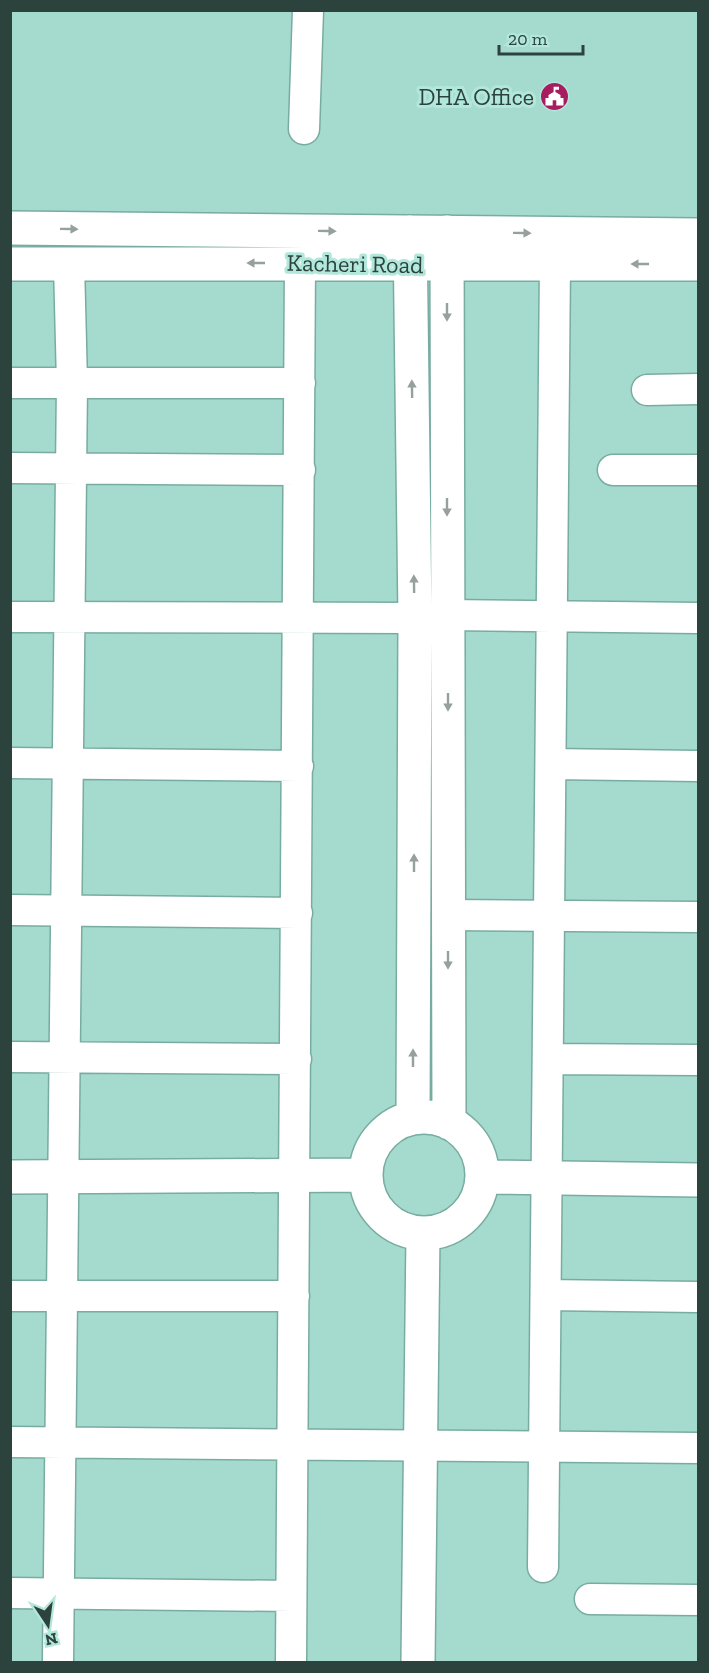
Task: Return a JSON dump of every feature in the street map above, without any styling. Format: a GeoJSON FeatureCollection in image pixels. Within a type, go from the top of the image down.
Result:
{"type":"FeatureCollection","features":[{"type":"Feature","properties":{"kind":"street"},"geometry":{"type":"LineString","coordinates":[[304,129],[308,10]]}},
{"type":"Feature","properties":{"kind":"street","name":"Kacheri Road"},"geometry":{"type":"LineString","coordinates":[[10,228],[410,248],[447,265],[699,264]]}},
{"type":"Feature","properties":{"kind":"street"},"geometry":{"type":"LineString","coordinates":[[447,232],[449,1123]]}},
{"type":"Feature","properties":{"kind":"street","name":"Kacheri Road"},"geometry":{"type":"LineString","coordinates":[[10,264],[300,263],[410,248],[447,232],[699,235]]}},
{"type":"Feature","properties":{"kind":"street"},"geometry":{"type":"LineString","coordinates":[[410,248],[415,618],[413,1116]]}},
{"type":"Feature","properties":{"kind":"street"},"geometry":{"type":"LineString","coordinates":[[291,1662],[300,263]]}},
{"type":"Feature","properties":{"kind":"street"},"geometry":{"type":"LineString","coordinates":[[543,1567],[555,263]]}},
{"type":"Feature","properties":{"kind":"street"},"geometry":{"type":"LineString","coordinates":[[58,1662],[72,383],[69,264]]}},
{"type":"Feature","properties":{"kind":"street"},"geometry":{"type":"LineString","coordinates":[[10,383],[300,383]]}},
{"type":"Feature","properties":{"kind":"street"},"geometry":{"type":"LineString","coordinates":[[647,390],[699,389]]}},
{"type":"Feature","properties":{"kind":"street"},"geometry":{"type":"LineString","coordinates":[[10,468],[300,470]]}},
{"type":"Feature","properties":{"kind":"street"},"geometry":{"type":"LineString","coordinates":[[613,470],[699,470]]}},
{"type":"Feature","properties":{"kind":"street"},"geometry":{"type":"LineString","coordinates":[[448,615],[699,618]]}},
{"type":"Feature","properties":{"kind":"street"},"geometry":{"type":"LineString","coordinates":[[10,617],[415,618]]}},
{"type":"Feature","properties":{"kind":"street"},"geometry":{"type":"LineString","coordinates":[[10,763],[298,766]]}},
{"type":"Feature","properties":{"kind":"street"},"geometry":{"type":"LineString","coordinates":[[551,765],[699,766]]}},
{"type":"Feature","properties":{"kind":"street"},"geometry":{"type":"LineString","coordinates":[[10,910],[297,913]]}},
{"type":"Feature","properties":{"kind":"street"},"geometry":{"type":"LineString","coordinates":[[448,915],[699,917]]}},
{"type":"Feature","properties":{"kind":"street"},"geometry":{"type":"LineString","coordinates":[[10,1057],[296,1059]]}},
{"type":"Feature","properties":{"kind":"street"},"geometry":{"type":"LineString","coordinates":[[548,1059],[699,1060]]}},
{"type":"Feature","properties":{"kind":"street"},"geometry":{"type":"LineString","coordinates":[[413,1116],[442,1120],[459,1128],[472,1141],[480,1158],[484,1177],[480,1194],[471,1210],[458,1224],[441,1232],[423,1234],[405,1231],[387,1221],[374,1206],[366,1187],[365,1175],[372,1148],[385,1132],[413,1116]]}},
{"type":"Feature","properties":{"kind":"street"},"geometry":{"type":"LineString","coordinates":[[10,1177],[365,1175]]}},
{"type":"Feature","properties":{"kind":"street"},"geometry":{"type":"LineString","coordinates":[[484,1177],[699,1180]]}},
{"type":"Feature","properties":{"kind":"street"},"geometry":{"type":"LineString","coordinates":[[418,1662],[423,1234]]}},
{"type":"Feature","properties":{"kind":"street"},"geometry":{"type":"LineString","coordinates":[[546,1295],[699,1297]]}},
{"type":"Feature","properties":{"kind":"street"},"geometry":{"type":"LineString","coordinates":[[10,1296],[294,1296]]}},
{"type":"Feature","properties":{"kind":"street"},"geometry":{"type":"LineString","coordinates":[[10,1442],[699,1448]]}},
{"type":"Feature","properties":{"kind":"street"},"geometry":{"type":"LineString","coordinates":[[10,1593],[291,1596]]}},
{"type":"Feature","properties":{"kind":"street"},"geometry":{"type":"LineString","coordinates":[[590,1599],[699,1600]]}},
{"type":"Feature","properties":{"kind":"place","name":"DHA Office"},"geometry":{"type":"Point","coordinates":[555,97]}}]}
